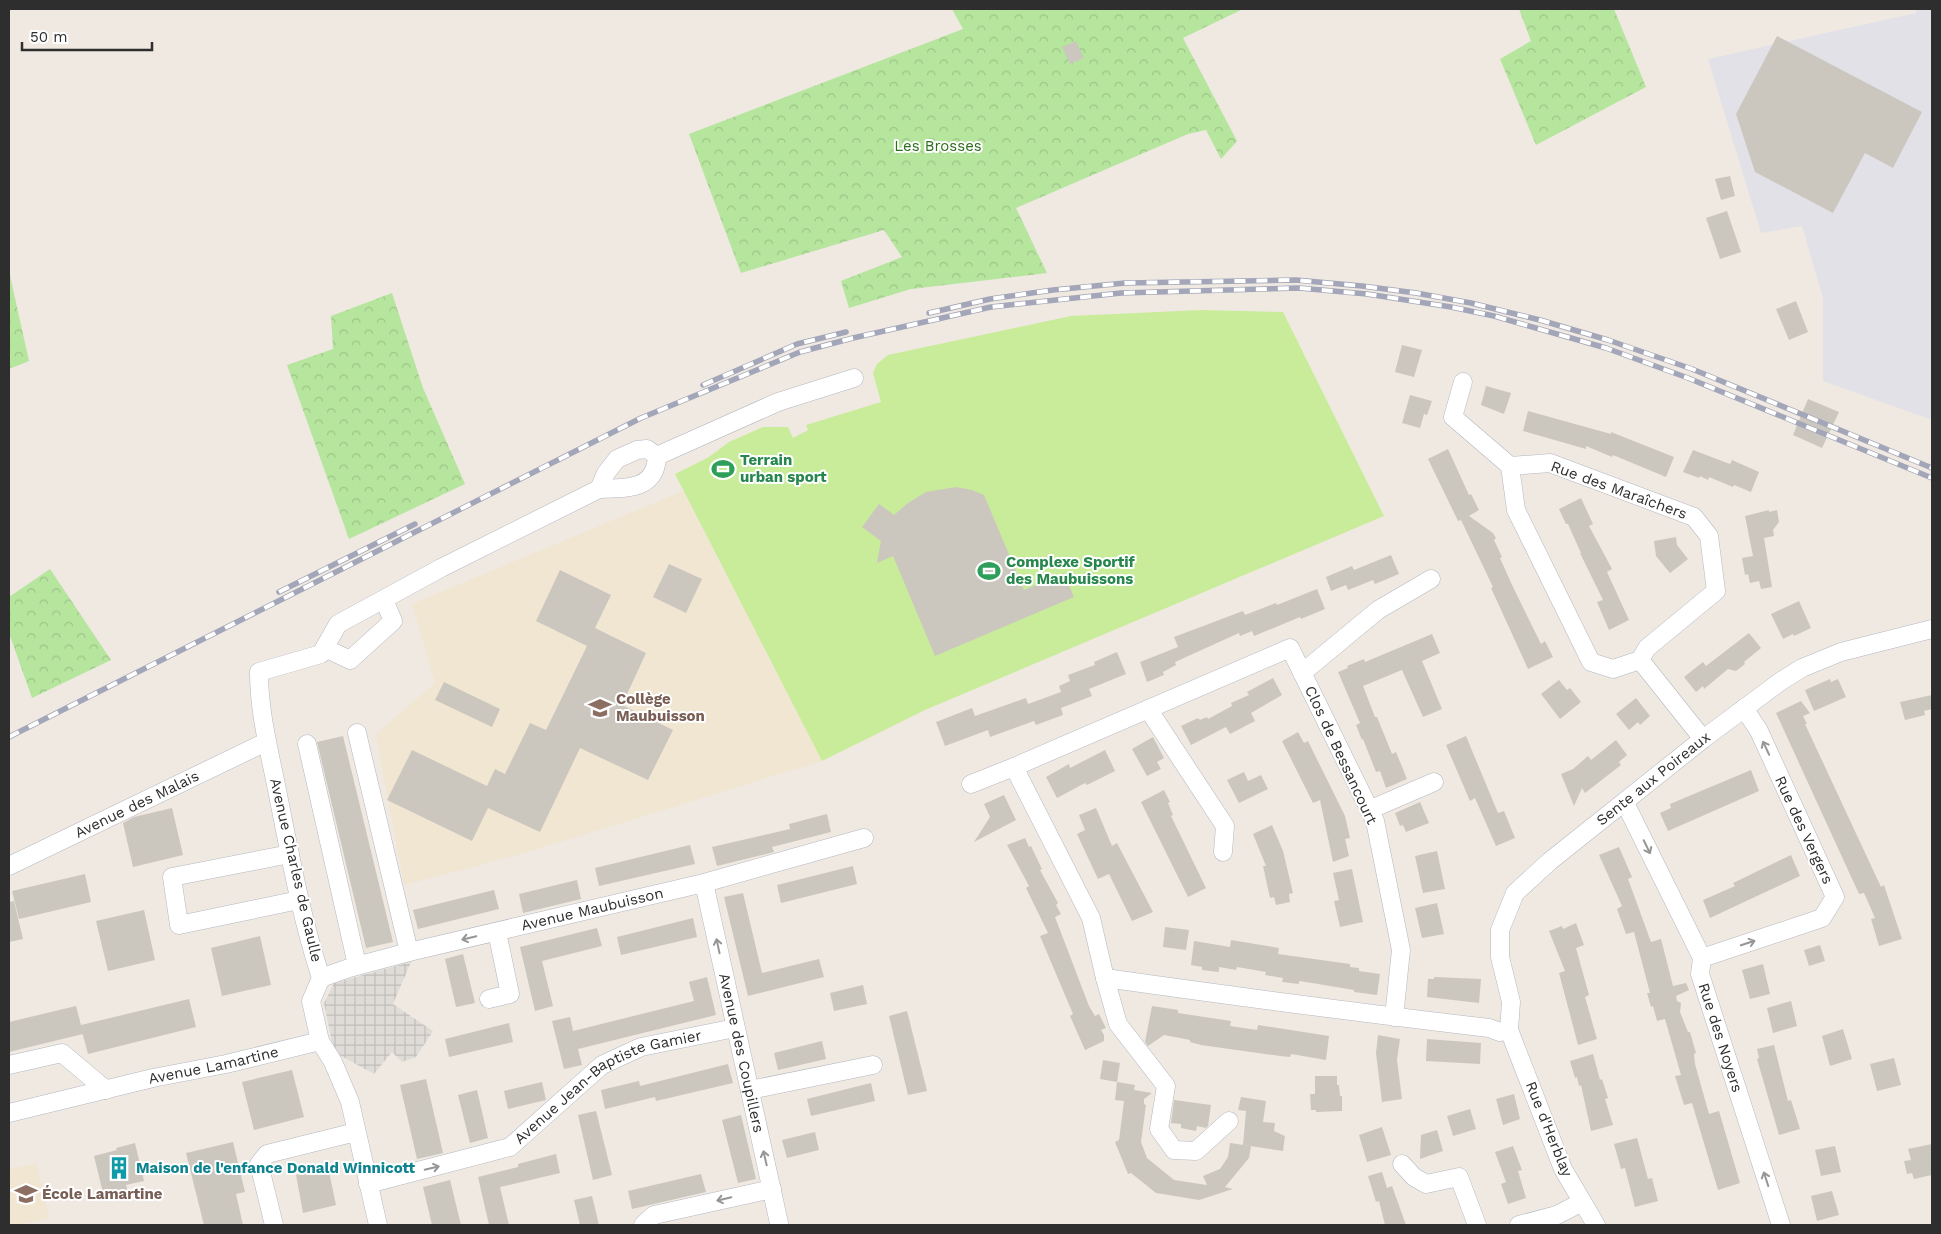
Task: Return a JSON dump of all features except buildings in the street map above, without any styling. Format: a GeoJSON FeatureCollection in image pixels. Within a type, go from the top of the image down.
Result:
{"type":"FeatureCollection","features":[{"type":"Feature","properties":{"kind":"street"},"geometry":{"type":"LineString","coordinates":[[658,456],[778,402],[854,378]]}},
{"type":"Feature","properties":{"kind":"street"},"geometry":{"type":"LineString","coordinates":[[1463,382],[1453,418],[1510,466],[1516,510],[1591,662],[1613,669],[1640,660],[1703,739]]}},
{"type":"Feature","properties":{"kind":"street"},"geometry":{"type":"LineString","coordinates":[[599,489],[606,473],[617,459],[637,450],[647,449],[658,456]]}},
{"type":"Feature","properties":{"kind":"street"},"geometry":{"type":"LineString","coordinates":[[384,600],[393,621],[350,660],[325,648],[338,624],[450,563],[599,489],[628,488],[640,485],[648,480],[656,469],[658,456]]}},
{"type":"Feature","properties":{"kind":"street","name":"Rue des Maraîchers"},"geometry":{"type":"LineString","coordinates":[[1510,466],[1550,463],[1694,517],[1709,536],[1716,591],[1648,648],[1640,660]]}},
{"type":"Feature","properties":{"kind":"street"},"geometry":{"type":"LineString","coordinates":[[1302,673],[1378,610],[1431,579]]}},
{"type":"Feature","properties":{"kind":"street","name":"Sente aux Poireaux"},"geometry":{"type":"LineString","coordinates":[[1510,1030],[1511,1002],[1500,957],[1500,930],[1515,893],[1550,861],[1703,739],[1802,668],[1841,652],[1932,629]]}},
{"type":"Feature","properties":{"kind":"street","name":"Avenue Charles de Gaulle"},"geometry":{"type":"LineString","coordinates":[[325,648],[321,654],[259,672],[266,742],[299,900],[321,978],[311,1001],[320,1041],[333,1062],[350,1102],[378,1225]]}},
{"type":"Feature","properties":{"kind":"street","name":"Clos de Bessancourt"},"geometry":{"type":"LineString","coordinates":[[971,784],[1290,648],[1375,821],[1401,950],[1394,1017]]}},
{"type":"Feature","properties":{"kind":"street","name":"Rue des Vergers"},"geometry":{"type":"LineString","coordinates":[[1702,958],[1822,918],[1835,897],[1759,731],[1744,708]]}},
{"type":"Feature","properties":{"kind":"street"},"geometry":{"type":"LineString","coordinates":[[1148,709],[1225,826],[1223,852]]}},
{"type":"Feature","properties":{"kind":"street"},"geometry":{"type":"LineString","coordinates":[[357,733],[409,952]]}},
{"type":"Feature","properties":{"kind":"street","name":"Avenue des Malais"},"geometry":{"type":"LineString","coordinates":[[9,866],[266,742]]}},
{"type":"Feature","properties":{"kind":"street"},"geometry":{"type":"LineString","coordinates":[[307,744],[357,965]]}},
{"type":"Feature","properties":{"kind":"street"},"geometry":{"type":"LineString","coordinates":[[1014,767],[1091,918],[1118,1024],[1166,1086],[1159,1129],[1174,1150],[1196,1152],[1229,1121]]}},
{"type":"Feature","properties":{"kind":"street"},"geometry":{"type":"LineString","coordinates":[[1369,810],[1434,782]]}},
{"type":"Feature","properties":{"kind":"street","name":"Rue des Noyers"},"geometry":{"type":"LineString","coordinates":[[1625,803],[1702,958],[1700,974],[1781,1225]]}},
{"type":"Feature","properties":{"kind":"street","name":"Avenue Maubuisson"},"geometry":{"type":"LineString","coordinates":[[321,978],[357,965],[409,952],[704,883],[864,838]]}},
{"type":"Feature","properties":{"kind":"street"},"geometry":{"type":"LineString","coordinates":[[290,854],[172,877],[180,925],[299,900]]}},
{"type":"Feature","properties":{"kind":"street","name":"Avenue des Coupillers"},"geometry":{"type":"LineString","coordinates":[[704,883],[779,1223]]}},
{"type":"Feature","properties":{"kind":"street"},"geometry":{"type":"LineString","coordinates":[[489,999],[510,994],[497,932]]}},
{"type":"Feature","properties":{"kind":"street"},"geometry":{"type":"LineString","coordinates":[[1105,978],[1489,1028],[1500,1032],[1510,1030]]}},
{"type":"Feature","properties":{"kind":"street","name":"Avenue Jean-Baptiste Gamier"},"geometry":{"type":"LineString","coordinates":[[368,1184],[510,1147],[602,1065],[641,1047],[735,1028]]}},
{"type":"Feature","properties":{"kind":"street","name":"Rue d'Herblay"},"geometry":{"type":"LineString","coordinates":[[1510,1030],[1563,1169],[1596,1225]]}},
{"type":"Feature","properties":{"kind":"street","name":"Avenue Lamartine"},"geometry":{"type":"LineString","coordinates":[[9,1113],[153,1078],[226,1064],[320,1041]]}},
{"type":"Feature","properties":{"kind":"street"},"geometry":{"type":"LineString","coordinates":[[9,1065],[62,1053],[106,1090]]}},
{"type":"Feature","properties":{"kind":"street"},"geometry":{"type":"LineString","coordinates":[[750,1090],[873,1064]]}},
{"type":"Feature","properties":{"kind":"street"},"geometry":{"type":"LineString","coordinates":[[274,1225],[259,1164],[267,1154],[356,1132]]}},
{"type":"Feature","properties":{"kind":"street"},"geometry":{"type":"LineString","coordinates":[[1402,1164],[1414,1177],[1426,1184],[1459,1177],[1477,1225]]}},
{"type":"Feature","properties":{"kind":"street"},"geometry":{"type":"LineString","coordinates":[[643,1225],[654,1215],[772,1189]]}},
{"type":"Feature","properties":{"kind":"street"},"geometry":{"type":"LineString","coordinates":[[1519,1225],[1557,1215],[1582,1202]]}},
{"type":"Feature","properties":{"kind":"shaded area"},"geometry":{"type":"Polygon","coordinates":[[[1916,9],[1932,9],[1932,420],[1823,381],[1823,298],[1802,226],[1761,233],[1708,59],[1916,13],[1916,9]]]}},
{"type":"Feature","properties":{"kind":"shaded area","name":"Collège Maubuisson"},"geometry":{"type":"Polygon","coordinates":[[[683,491],[822,761],[518,855],[404,885],[376,734],[435,683],[412,604],[683,491]]]}},
{"type":"Feature","properties":{"kind":"shaded area"},"geometry":{"type":"Polygon","coordinates":[[[411,962],[393,1004],[433,1031],[416,1057],[402,1062],[392,1052],[374,1074],[334,1052],[324,1003],[334,983],[411,962]]]}},
{"type":"Feature","properties":{"kind":"shaded area","name":"École Lamartine"},"geometry":{"type":"Polygon","coordinates":[[[36,1163],[49,1218],[9,1225],[9,1170],[36,1163]]]}},
{"type":"Feature","properties":{"kind":"green space","name":"Les Brosses"},"geometry":{"type":"Polygon","coordinates":[[[952,9],[1243,9],[1183,38],[1237,141],[1221,159],[1206,130],[1188,134],[1016,208],[1047,273],[911,289],[849,308],[841,281],[902,257],[884,230],[741,273],[689,134],[963,29],[952,9]]]}},
{"type":"Feature","properties":{"kind":"green space"},"geometry":{"type":"Polygon","coordinates":[[[1519,9],[1614,9],[1646,87],[1536,145],[1500,59],[1531,41],[1519,9]]]}},
{"type":"Feature","properties":{"kind":"green space"},"geometry":{"type":"Polygon","coordinates":[[[9,271],[29,361],[9,369],[9,271]]]}},
{"type":"Feature","properties":{"kind":"green space"},"geometry":{"type":"Polygon","coordinates":[[[392,293],[423,388],[465,484],[349,539],[287,365],[333,349],[331,316],[392,293]]]}},
{"type":"Feature","properties":{"kind":"green space","name":"Complexe Sportif des Maubuissons"},"geometry":{"type":"Polygon","coordinates":[[[1201,310],[1283,312],[1384,516],[925,710],[822,761],[675,474],[709,457],[729,442],[763,427],[788,427],[793,438],[808,430],[806,425],[881,402],[873,373],[877,364],[888,355],[1071,316],[1201,310]]]}},
{"type":"Feature","properties":{"kind":"green space"},"geometry":{"type":"Polygon","coordinates":[[[50,569],[111,660],[32,698],[9,633],[9,597],[50,569]]]}},
{"type":"Feature","properties":{"kind":"railway"},"geometry":{"type":"LineString","coordinates":[[929,313],[990,299],[1053,290],[1125,283],[1296,280],[1416,293],[1471,303],[1540,320],[1608,340],[1692,369],[1932,468]]}},
{"type":"Feature","properties":{"kind":"railway"},"geometry":{"type":"LineString","coordinates":[[9,737],[641,418],[800,352],[991,307],[1121,293],[1299,288],[1367,294],[1451,307],[1494,316],[1606,348],[1688,378],[1932,478]]}},
{"type":"Feature","properties":{"kind":"railway"},"geometry":{"type":"LineString","coordinates":[[703,385],[797,344],[846,332]]}},
{"type":"Feature","properties":{"kind":"railway"},"geometry":{"type":"LineString","coordinates":[[279,592],[415,524]]}},
{"type":"Feature","properties":{"kind":"place","name":"Terrain urban sport"},"geometry":{"type":"Point","coordinates":[723,469]}},
{"type":"Feature","properties":{"kind":"place","name":"Complexe Sportif des Maubuissons"},"geometry":{"type":"Point","coordinates":[989,571]}},
{"type":"Feature","properties":{"kind":"place","name":"Collège Maubuisson"},"geometry":{"type":"Point","coordinates":[600,708]}},
{"type":"Feature","properties":{"kind":"place","name":"Maison de l'enfance Donald Winnicott"},"geometry":{"type":"Point","coordinates":[119,1168]}},
{"type":"Feature","properties":{"kind":"place","name":"École Lamartine"},"geometry":{"type":"Point","coordinates":[26,1194]}}]}
